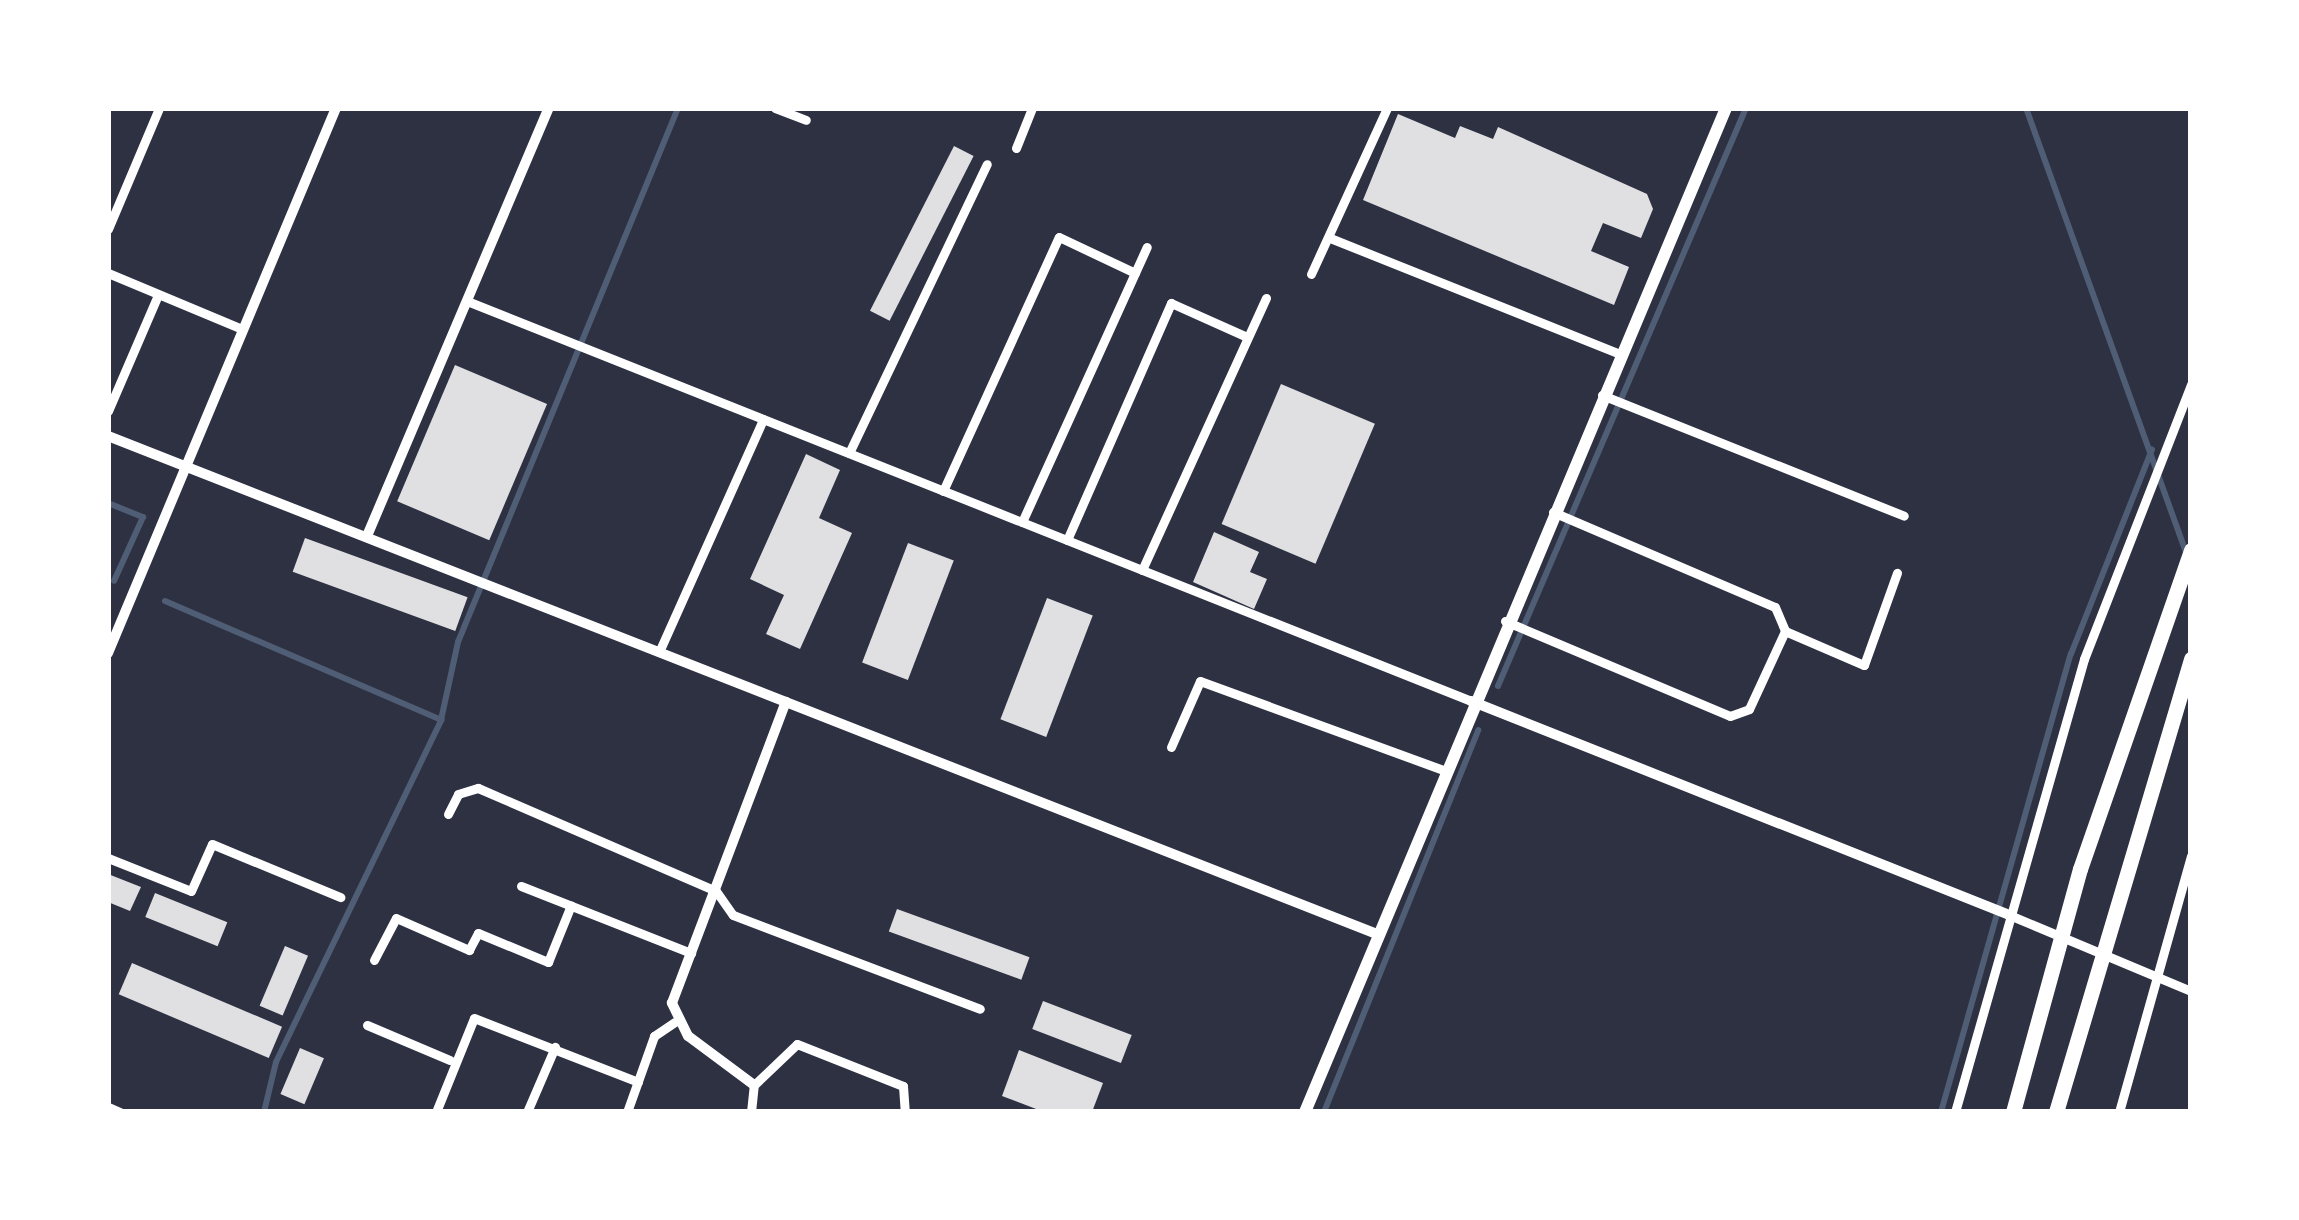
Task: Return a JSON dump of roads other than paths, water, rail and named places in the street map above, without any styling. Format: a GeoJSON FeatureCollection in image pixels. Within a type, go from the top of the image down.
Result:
{"type":"FeatureCollection","features":[{"type":"Feature","properties":{"kind":"highway"},"geometry":{"type":"LineString","coordinates":[[2013,1112],[2080,869],[2145,670],[2191,550]]}},
{"type":"Feature","properties":{"kind":"highway"},"geometry":{"type":"LineString","coordinates":[[2056,1112],[2089,974],[2191,659]]}},
{"type":"Feature","properties":{"kind":"main road"},"geometry":{"type":"LineString","coordinates":[[1305,1112],[1471,701],[1726,108]]}},
{"type":"Feature","properties":{"kind":"street"},"geometry":{"type":"LineString","coordinates":[[108,229],[158,108]]}},
{"type":"Feature","properties":{"kind":"street"},"geometry":{"type":"LineString","coordinates":[[108,653],[336,108]]}},
{"type":"Feature","properties":{"kind":"street"},"geometry":{"type":"LineString","coordinates":[[368,536],[549,108]]}},
{"type":"Feature","properties":{"kind":"street"},"geometry":{"type":"LineString","coordinates":[[775,108],[806,120]]}},
{"type":"Feature","properties":{"kind":"street"},"geometry":{"type":"LineString","coordinates":[[1016,148],[1032,108]]}},
{"type":"Feature","properties":{"kind":"street"},"geometry":{"type":"LineString","coordinates":[[1311,274],[1387,108]]}},
{"type":"Feature","properties":{"kind":"street"},"geometry":{"type":"LineString","coordinates":[[849,453],[987,164]]}},
{"type":"Feature","properties":{"kind":"street"},"geometry":{"type":"LineString","coordinates":[[943,490],[1059,238],[1135,273]]}},
{"type":"Feature","properties":{"kind":"street"},"geometry":{"type":"LineString","coordinates":[[1330,238],[1620,354]]}},
{"type":"Feature","properties":{"kind":"street"},"geometry":{"type":"LineString","coordinates":[[1022,522],[1147,247]]}},
{"type":"Feature","properties":{"kind":"street"},"geometry":{"type":"LineString","coordinates":[[108,273],[242,329]]}},
{"type":"Feature","properties":{"kind":"street"},"geometry":{"type":"LineString","coordinates":[[108,411],[158,295]]}},
{"type":"Feature","properties":{"kind":"street"},"geometry":{"type":"LineString","coordinates":[[1142,571],[1266,298]]}},
{"type":"Feature","properties":{"kind":"street"},"geometry":{"type":"LineString","coordinates":[[467,301],[2191,991]]}},
{"type":"Feature","properties":{"kind":"street"},"geometry":{"type":"LineString","coordinates":[[1067,540],[1171,303],[1247,337]]}},
{"type":"Feature","properties":{"kind":"street"},"geometry":{"type":"LineString","coordinates":[[1955,1112],[2007,914],[2119,554],[2191,384]]}},
{"type":"Feature","properties":{"kind":"street"},"geometry":{"type":"LineString","coordinates":[[1603,394],[1904,516]]}},
{"type":"Feature","properties":{"kind":"street"},"geometry":{"type":"LineString","coordinates":[[659,652],[763,419]]}},
{"type":"Feature","properties":{"kind":"street"},"geometry":{"type":"LineString","coordinates":[[108,436],[1377,934]]}},
{"type":"Feature","properties":{"kind":"street"},"geometry":{"type":"LineString","coordinates":[[1553,512],[1775,607],[1785,631],[1864,665],[1897,573]]}},
{"type":"Feature","properties":{"kind":"street"},"geometry":{"type":"LineString","coordinates":[[1505,621],[1730,716],[1748,709],[1785,631]]}},
{"type":"Feature","properties":{"kind":"street"},"geometry":{"type":"LineString","coordinates":[[1172,747],[1200,681],[1443,770]]}},
{"type":"Feature","properties":{"kind":"street"},"geometry":{"type":"LineString","coordinates":[[627,1112],[654,1036],[675,1022],[691,953],[786,702]]}},
{"type":"Feature","properties":{"kind":"street"},"geometry":{"type":"LineString","coordinates":[[448,814],[458,794],[478,788],[716,890],[733,915],[980,1009]]}},
{"type":"Feature","properties":{"kind":"street"},"geometry":{"type":"LineString","coordinates":[[108,858],[191,891],[212,844],[340,897]]}},
{"type":"Feature","properties":{"kind":"street"},"geometry":{"type":"LineString","coordinates":[[2120,1112],[2152,975],[2191,856]]}},
{"type":"Feature","properties":{"kind":"street"},"geometry":{"type":"LineString","coordinates":[[521,886],[691,953]]}},
{"type":"Feature","properties":{"kind":"street"},"geometry":{"type":"LineString","coordinates":[[374,960],[395,918],[469,950],[478,933],[548,962],[571,905]]}},
{"type":"Feature","properties":{"kind":"street"},"geometry":{"type":"LineString","coordinates":[[436,1112],[450,1060],[474,1018],[638,1082]]}},
{"type":"Feature","properties":{"kind":"street"},"geometry":{"type":"LineString","coordinates":[[675,1022],[754,1085]]}},
{"type":"Feature","properties":{"kind":"street"},"geometry":{"type":"LineString","coordinates":[[367,1025],[450,1060]]}},
{"type":"Feature","properties":{"kind":"street"},"geometry":{"type":"LineString","coordinates":[[751,1112],[754,1085],[796,1044],[903,1086],[905,1112]]}},
{"type":"Feature","properties":{"kind":"street"},"geometry":{"type":"LineString","coordinates":[[527,1112],[555,1046]]}},
{"type":"Feature","properties":{"kind":"street"},"geometry":{"type":"LineString","coordinates":[[108,1107],[120,1112]]}},
{"type":"Feature","properties":{"kind":"waterway"},"geometry":{"type":"LineString","coordinates":[[264,1112],[276,1062],[441,720],[458,642],[678,108]]}},
{"type":"Feature","properties":{"kind":"waterway"},"geometry":{"type":"LineString","coordinates":[[1498,686],[1746,108]]}},
{"type":"Feature","properties":{"kind":"waterway"},"geometry":{"type":"LineString","coordinates":[[2026,108],[2185,550]]}},
{"type":"Feature","properties":{"kind":"waterway"},"geometry":{"type":"LineString","coordinates":[[1941,1112],[2071,654],[2152,449]]}},
{"type":"Feature","properties":{"kind":"waterway"},"geometry":{"type":"LineString","coordinates":[[108,503],[143,517],[114,581]]}},
{"type":"Feature","properties":{"kind":"waterway"},"geometry":{"type":"LineString","coordinates":[[165,601],[441,720]]}},
{"type":"Feature","properties":{"kind":"waterway"},"geometry":{"type":"LineString","coordinates":[[1324,1112],[1478,730]]}}]}
